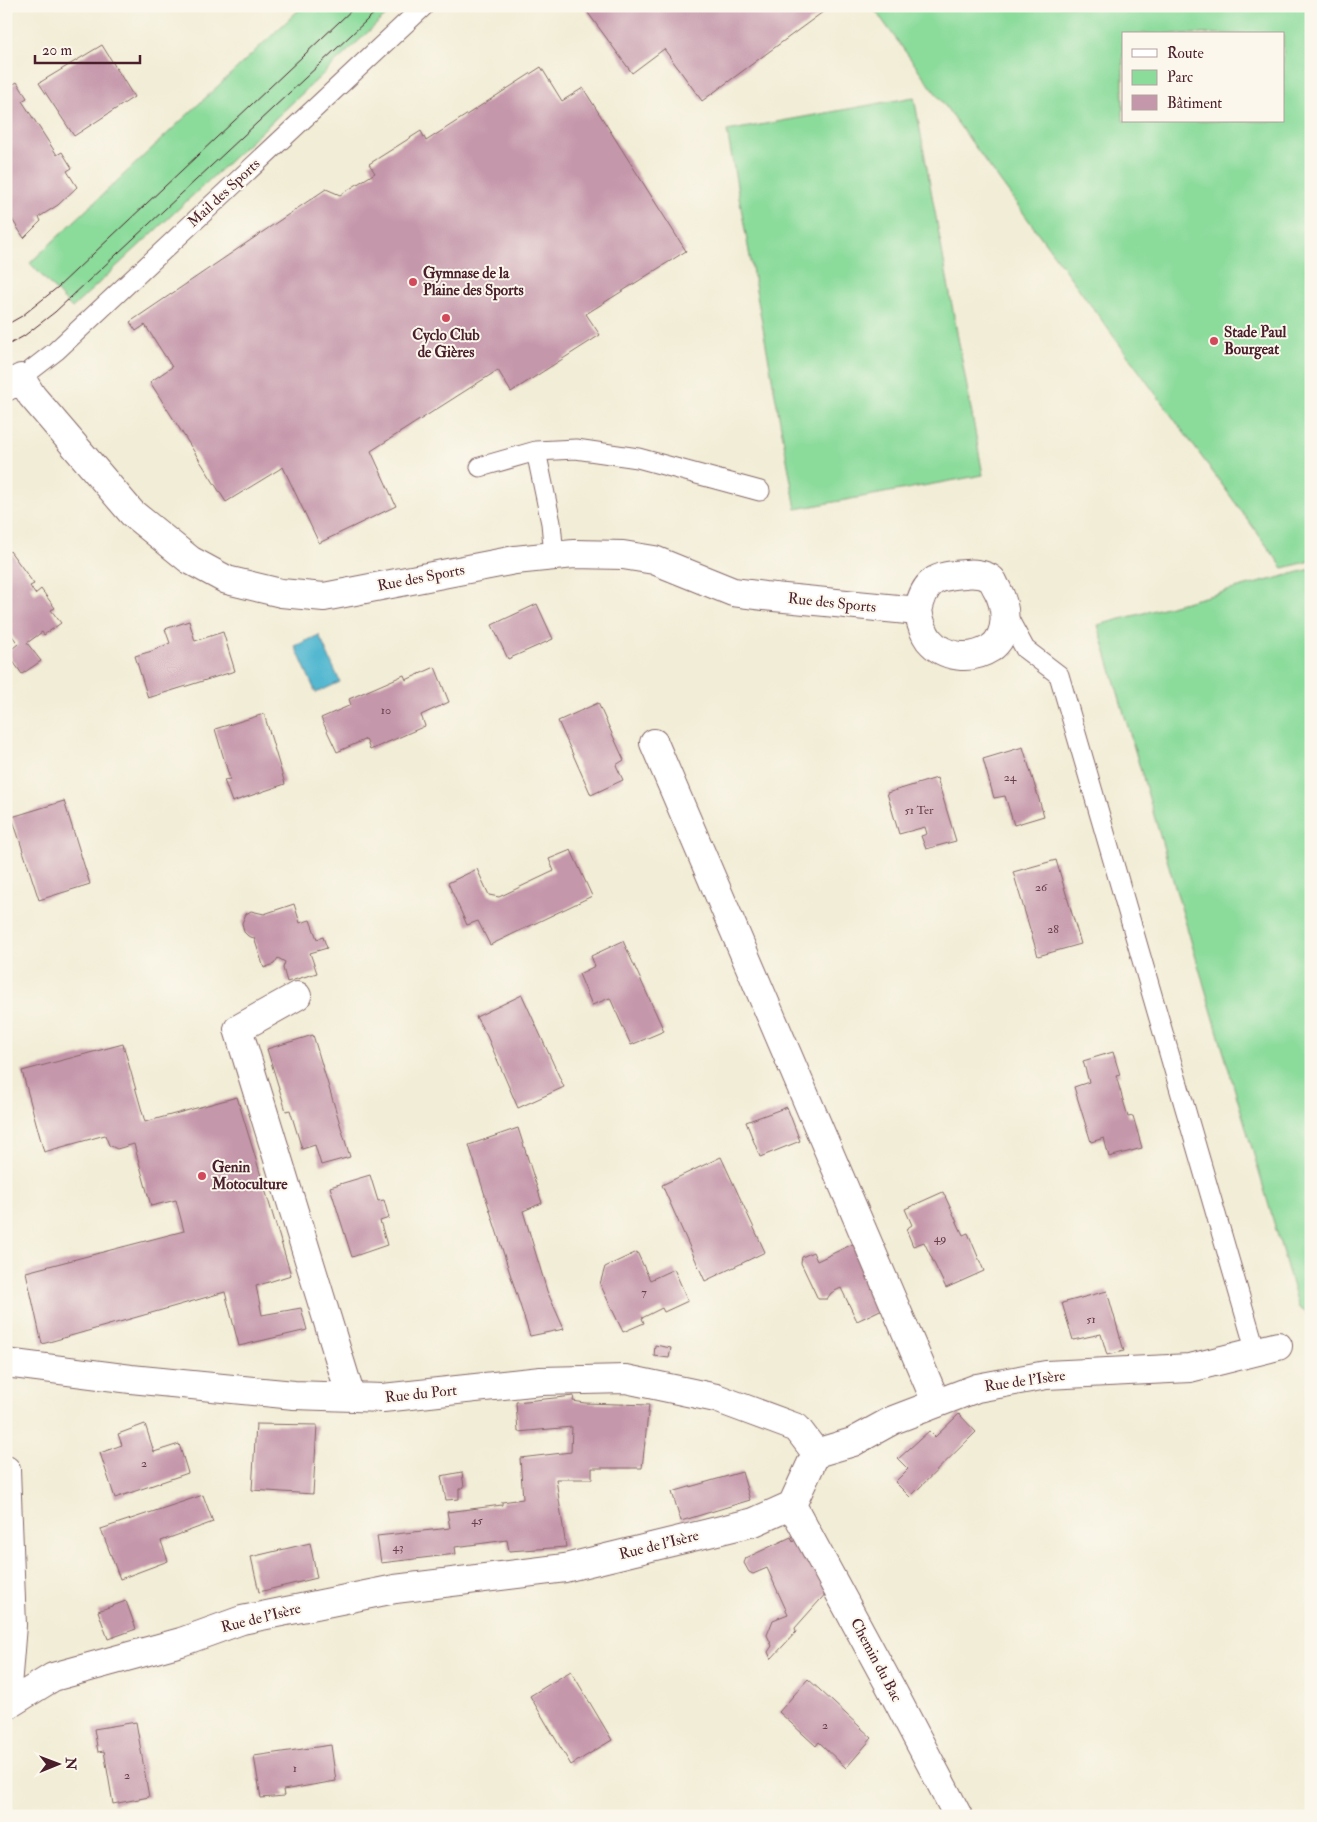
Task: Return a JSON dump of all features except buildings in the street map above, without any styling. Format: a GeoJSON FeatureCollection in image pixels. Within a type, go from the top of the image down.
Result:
{"type":"FeatureCollection","features":[{"type":"Feature","properties":{"kind":"street","name":"Rue des Sports"},"geometry":{"type":"LineString","coordinates":[[14,383],[32,396],[132,513],[190,560],[226,580],[281,593],[324,597],[515,560],[574,554],[623,555],[654,560],[733,592],[918,611]]}},
{"type":"Feature","properties":{"kind":"street"},"geometry":{"type":"LineString","coordinates":[[975,573],[991,579],[1000,594],[1004,611],[1004,628],[999,642],[976,655],[963,657],[950,654],[938,648],[928,638],[918,611],[922,595],[931,582],[944,576],[975,573]]}},
{"type":"Feature","properties":{"kind":"street"},"geometry":{"type":"LineString","coordinates":[[654,742],[936,1402]]}},
{"type":"Feature","properties":{"kind":"street"},"geometry":{"type":"LineString","coordinates":[[296,996],[238,1029],[351,1397]]}},
{"type":"Feature","properties":{"kind":"street","name":"Rue de l'Isère"},"geometry":{"type":"LineString","coordinates":[[816,1453],[854,1442],[893,1420],[936,1402],[978,1388],[1046,1376],[1190,1368],[1267,1349]]}},
{"type":"Feature","properties":{"kind":"street","name":"Rue du Port"},"geometry":{"type":"LineString","coordinates":[[6,1363],[160,1382],[294,1395],[383,1398],[541,1381],[626,1379],[716,1398],[797,1428],[816,1453]]}},
{"type":"Feature","properties":{"kind":"street"},"geometry":{"type":"LineString","coordinates":[[792,1505],[816,1453]]}},
{"type":"Feature","properties":{"kind":"street"},"geometry":{"type":"LineString","coordinates":[[6,1470],[12,1625],[6,1699]]}},
{"type":"Feature","properties":{"kind":"street","name":"Rue de l'Isère"},"geometry":{"type":"LineString","coordinates":[[6,1706],[53,1677],[181,1642],[242,1620],[395,1589],[565,1568],[754,1522],[792,1505]]}},
{"type":"Feature","properties":{"kind":"street","name":"Chemin du Bac"},"geometry":{"type":"LineString","coordinates":[[792,1505],[892,1688],[958,1816]]}},
{"type":"Feature","properties":{"kind":"lane","name":"Mail des Sports"},"geometry":{"type":"LineString","coordinates":[[14,383],[56,351],[424,6]]}},
{"type":"Feature","properties":{"kind":"lane"},"geometry":{"type":"LineString","coordinates":[[480,467],[536,451],[576,449],[638,458],[760,491]]}},
{"type":"Feature","properties":{"kind":"lane"},"geometry":{"type":"LineString","coordinates":[[536,451],[551,523],[554,556]]}},
{"type":"Feature","properties":{"kind":"lane"},"geometry":{"type":"LineString","coordinates":[[1004,611],[1025,648],[1058,675],[1267,1349]]}},
{"type":"Feature","properties":{"kind":"green space"},"geometry":{"type":"Polygon","coordinates":[[[303,6],[396,6],[72,308],[30,263],[303,6]]]}},
{"type":"Feature","properties":{"kind":"green space","name":"Stade Paul Bourgeat"},"geometry":{"type":"Polygon","coordinates":[[[872,6],[1311,6],[1311,561],[1283,568],[872,6]]]}},
{"type":"Feature","properties":{"kind":"green space"},"geometry":{"type":"Polygon","coordinates":[[[914,97],[983,475],[796,509],[727,131],[914,97]]]}},
{"type":"Feature","properties":{"kind":"green space"},"geometry":{"type":"Polygon","coordinates":[[[1311,569],[1310,1315],[1299,1308],[1098,625],[1311,569]]]}},
{"type":"Feature","properties":{"kind":"water"},"geometry":{"type":"Polygon","coordinates":[[[319,635],[340,682],[316,693],[295,646],[319,635]]]}},
{"type":"Feature","properties":{"kind":"tram line"},"geometry":{"type":"LineString","coordinates":[[6,325],[22,316],[58,287],[356,6]]}},
{"type":"Feature","properties":{"kind":"tram line"},"geometry":{"type":"LineString","coordinates":[[6,346],[24,336],[55,312],[382,6]]}},
{"type":"Feature","properties":{"kind":"place","name":"Gymnase de la Plaine des Sports"},"geometry":{"type":"Point","coordinates":[413,282]}},
{"type":"Feature","properties":{"kind":"place","name":"Cyclo Club de Gières"},"geometry":{"type":"Point","coordinates":[446,318]}},
{"type":"Feature","properties":{"kind":"place","name":"Stade Paul Bourgeat"},"geometry":{"type":"Point","coordinates":[1214,341]}},
{"type":"Feature","properties":{"kind":"place","name":"Genin Motoculture"},"geometry":{"type":"Point","coordinates":[202,1176]}}]}
